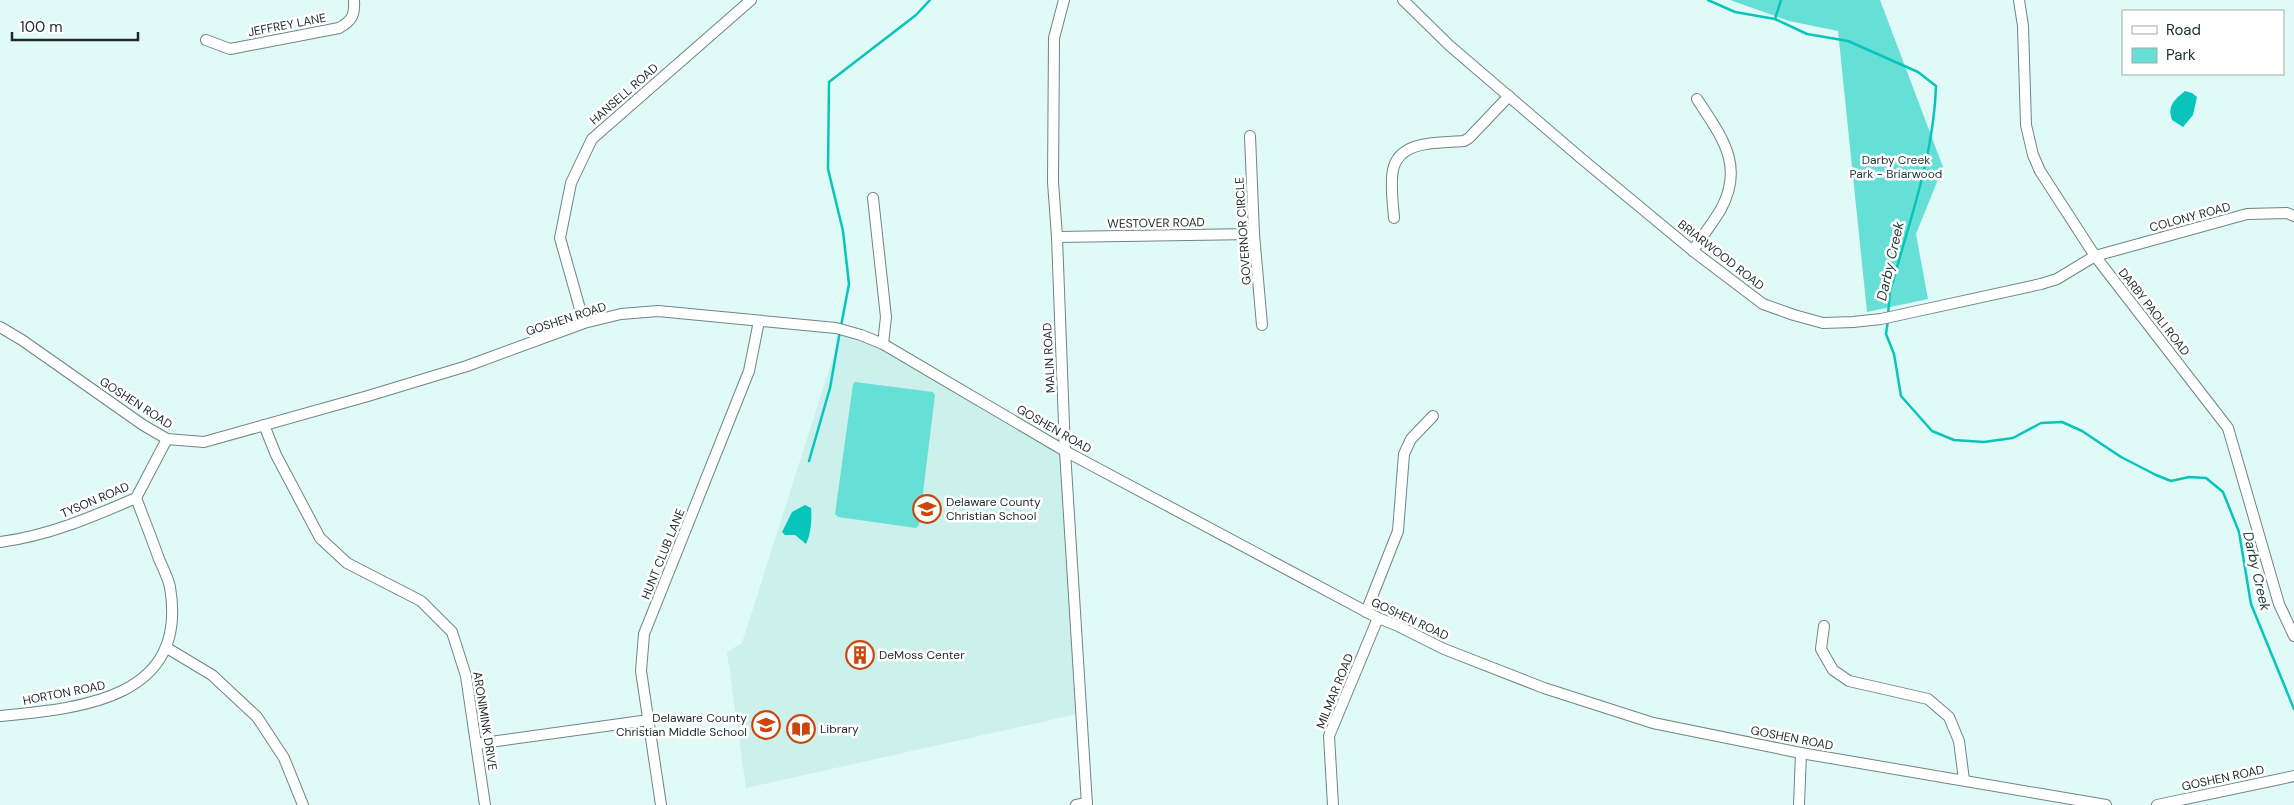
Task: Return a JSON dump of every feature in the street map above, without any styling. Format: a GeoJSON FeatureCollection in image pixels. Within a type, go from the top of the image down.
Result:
{"type":"FeatureCollection","features":[{"type":"Feature","properties":{"kind":"street","name":"JEFFREY LANE"},"geometry":{"type":"LineString","coordinates":[[206,40],[230,49],[339,28],[347,24],[353,17],[354,0]]}},
{"type":"Feature","properties":{"kind":"street","name":"HANSELL ROAD"},"geometry":{"type":"LineString","coordinates":[[584,323],[560,238],[571,183],[592,139],[751,0]]}},
{"type":"Feature","properties":{"kind":"street","name":"MALIN ROAD"},"geometry":{"type":"LineString","coordinates":[[1064,0],[1054,38],[1053,182],[1057,237],[1065,451],[1087,804]]}},
{"type":"Feature","properties":{"kind":"street","name":"BRIARWOOD ROAD"},"geometry":{"type":"LineString","coordinates":[[1403,0],[1450,46],[1509,96],[1693,251],[1763,304],[1823,323],[1881,319],[2057,279],[2094,256]]}},
{"type":"Feature","properties":{"kind":"street","name":"DARBY PAOLI ROAD"},"geometry":{"type":"LineString","coordinates":[[2018,0],[2023,26],[2026,125],[2033,155],[2048,186],[2094,256],[2228,428],[2279,604],[2294,636]]}},
{"type":"Feature","properties":{"kind":"street"},"geometry":{"type":"LineString","coordinates":[[1394,218],[1392,170],[1398,158],[1414,146],[1464,141],[1509,96]]}},
{"type":"Feature","properties":{"kind":"street"},"geometry":{"type":"LineString","coordinates":[[1693,251],[1720,211],[1729,193],[1733,173],[1729,154],[1697,99]]}},
{"type":"Feature","properties":{"kind":"street","name":"GOVERNOR CIRCLE"},"geometry":{"type":"LineString","coordinates":[[1250,136],[1254,234],[1262,326]]}},
{"type":"Feature","properties":{"kind":"street"},"geometry":{"type":"LineString","coordinates":[[873,198],[886,317],[883,344]]}},
{"type":"Feature","properties":{"kind":"street","name":"COLONY ROAD"},"geometry":{"type":"LineString","coordinates":[[2094,256],[2247,214],[2287,213],[2294,216]]}},
{"type":"Feature","properties":{"kind":"street","name":"WESTOVER ROAD"},"geometry":{"type":"LineString","coordinates":[[1057,237],[1254,234]]}},
{"type":"Feature","properties":{"kind":"street","name":"GOSHEN ROAD"},"geometry":{"type":"LineString","coordinates":[[0,327],[22,340],[143,425],[167,439],[185,442],[204,442],[467,366],[584,323],[621,314],[658,311],[839,329],[883,344],[1065,451],[1366,612],[1444,649],[1544,688],[1633,718],[1801,753],[2106,805]]}},
{"type":"Feature","properties":{"kind":"street","name":"HUNT CLUB LANE"},"geometry":{"type":"LineString","coordinates":[[661,805],[641,671],[644,634],[750,371],[759,321]]}},
{"type":"Feature","properties":{"kind":"street"},"geometry":{"type":"LineString","coordinates":[[1366,612],[1398,532],[1404,454],[1411,439],[1432,416]]}},
{"type":"Feature","properties":{"kind":"street","name":"ARONIMINK DRIVE"},"geometry":{"type":"LineString","coordinates":[[264,425],[276,455],[320,538],[347,563],[421,601],[452,632],[466,676],[485,805]]}},
{"type":"Feature","properties":{"kind":"street","name":"TYSON ROAD"},"geometry":{"type":"LineString","coordinates":[[0,542],[19,539],[74,524],[136,498],[167,439]]}},
{"type":"Feature","properties":{"kind":"street","name":"HORTON ROAD"},"geometry":{"type":"LineString","coordinates":[[0,716],[37,713],[88,703],[125,691],[144,678],[167,648],[174,620],[170,585],[136,498]]}},
{"type":"Feature","properties":{"kind":"street","name":"MILMAR ROAD"},"geometry":{"type":"LineString","coordinates":[[1333,805],[1329,736],[1378,618]]}},
{"type":"Feature","properties":{"kind":"street"},"geometry":{"type":"LineString","coordinates":[[1824,626],[1821,649],[1833,670],[1849,681],[1928,699],[1949,717],[1959,741],[1964,780]]}},
{"type":"Feature","properties":{"kind":"street"},"geometry":{"type":"LineString","coordinates":[[167,648],[212,675],[257,717],[284,758],[303,805]]}},
{"type":"Feature","properties":{"kind":"street"},"geometry":{"type":"LineString","coordinates":[[476,744],[649,720]]}},
{"type":"Feature","properties":{"kind":"street"},"geometry":{"type":"LineString","coordinates":[[1799,805],[1801,753]]}},
{"type":"Feature","properties":{"kind":"street","name":"GOSHEN ROAD"},"geometry":{"type":"LineString","coordinates":[[2157,805],[2291,776]]}},
{"type":"Feature","properties":{"kind":"street"},"geometry":{"type":"LineString","coordinates":[[1076,805],[1087,804]]}},
{"type":"Feature","properties":{"kind":"shaded area"},"geometry":{"type":"Polygon","coordinates":[[[2185,91],[2197,97],[2193,115],[2183,127],[2172,120],[2170,111],[2175,100],[2185,91]]]}},
{"type":"Feature","properties":{"kind":"shaded area","name":"Delaware County Christian School"},"geometry":{"type":"Polygon","coordinates":[[[842,329],[861,335],[1065,451],[1082,713],[746,788],[727,652],[742,643],[842,329]]]}},
{"type":"Feature","properties":{"kind":"shaded area"},"geometry":{"type":"Polygon","coordinates":[[[805,505],[811,508],[810,531],[806,544],[795,535],[785,535],[782,532],[792,512],[805,505]]]}},
{"type":"Feature","properties":{"kind":"green space","name":"Darby Creek Park - Briarwood"},"geometry":{"type":"Polygon","coordinates":[[[1730,0],[1880,0],[1943,167],[1916,234],[1928,299],[1867,312],[1838,31],[1789,21],[1730,0]]]}},
{"type":"Feature","properties":{"kind":"green space"},"geometry":{"type":"Polygon","coordinates":[[[855,382],[933,392],[935,395],[919,525],[916,528],[838,517],[835,514],[853,384],[855,382]]]}},
{"type":"Feature","properties":{"kind":"waterway"},"geometry":{"type":"LineString","coordinates":[[841,326],[849,284],[843,231],[828,169],[829,82],[916,15],[930,0]]}},
{"type":"Feature","properties":{"kind":"waterway","name":"Darby Creek"},"geometry":{"type":"LineString","coordinates":[[1708,0],[1735,12],[1775,19],[1807,34],[1848,41],[1918,72],[1936,86],[1934,112],[1925,164],[1890,292],[1888,314]]}},
{"type":"Feature","properties":{"kind":"waterway"},"geometry":{"type":"LineString","coordinates":[[1775,19],[1781,0]]}},
{"type":"Feature","properties":{"kind":"waterway","name":"Darby Creek"},"geometry":{"type":"LineString","coordinates":[[1888,320],[1886,334],[1894,354],[1901,396],[1932,431],[1954,440],[1984,442],[2013,438],[2041,423],[2062,422],[2082,431],[2121,457],[2156,475],[2171,481],[2189,477],[2206,478],[2223,492],[2239,532],[2251,604],[2294,709]]}},
{"type":"Feature","properties":{"kind":"waterway"},"geometry":{"type":"LineString","coordinates":[[809,461],[830,388],[840,331]]}},
{"type":"Feature","properties":{"kind":"place","name":"Delaware County Christian School"},"geometry":{"type":"Point","coordinates":[927,509]}},
{"type":"Feature","properties":{"kind":"place","name":"DeMoss Center"},"geometry":{"type":"Point","coordinates":[860,655]}},
{"type":"Feature","properties":{"kind":"place","name":"Delaware County Christian Middle School"},"geometry":{"type":"Point","coordinates":[766,725]}},
{"type":"Feature","properties":{"kind":"place","name":"Library"},"geometry":{"type":"Point","coordinates":[801,729]}}]}
